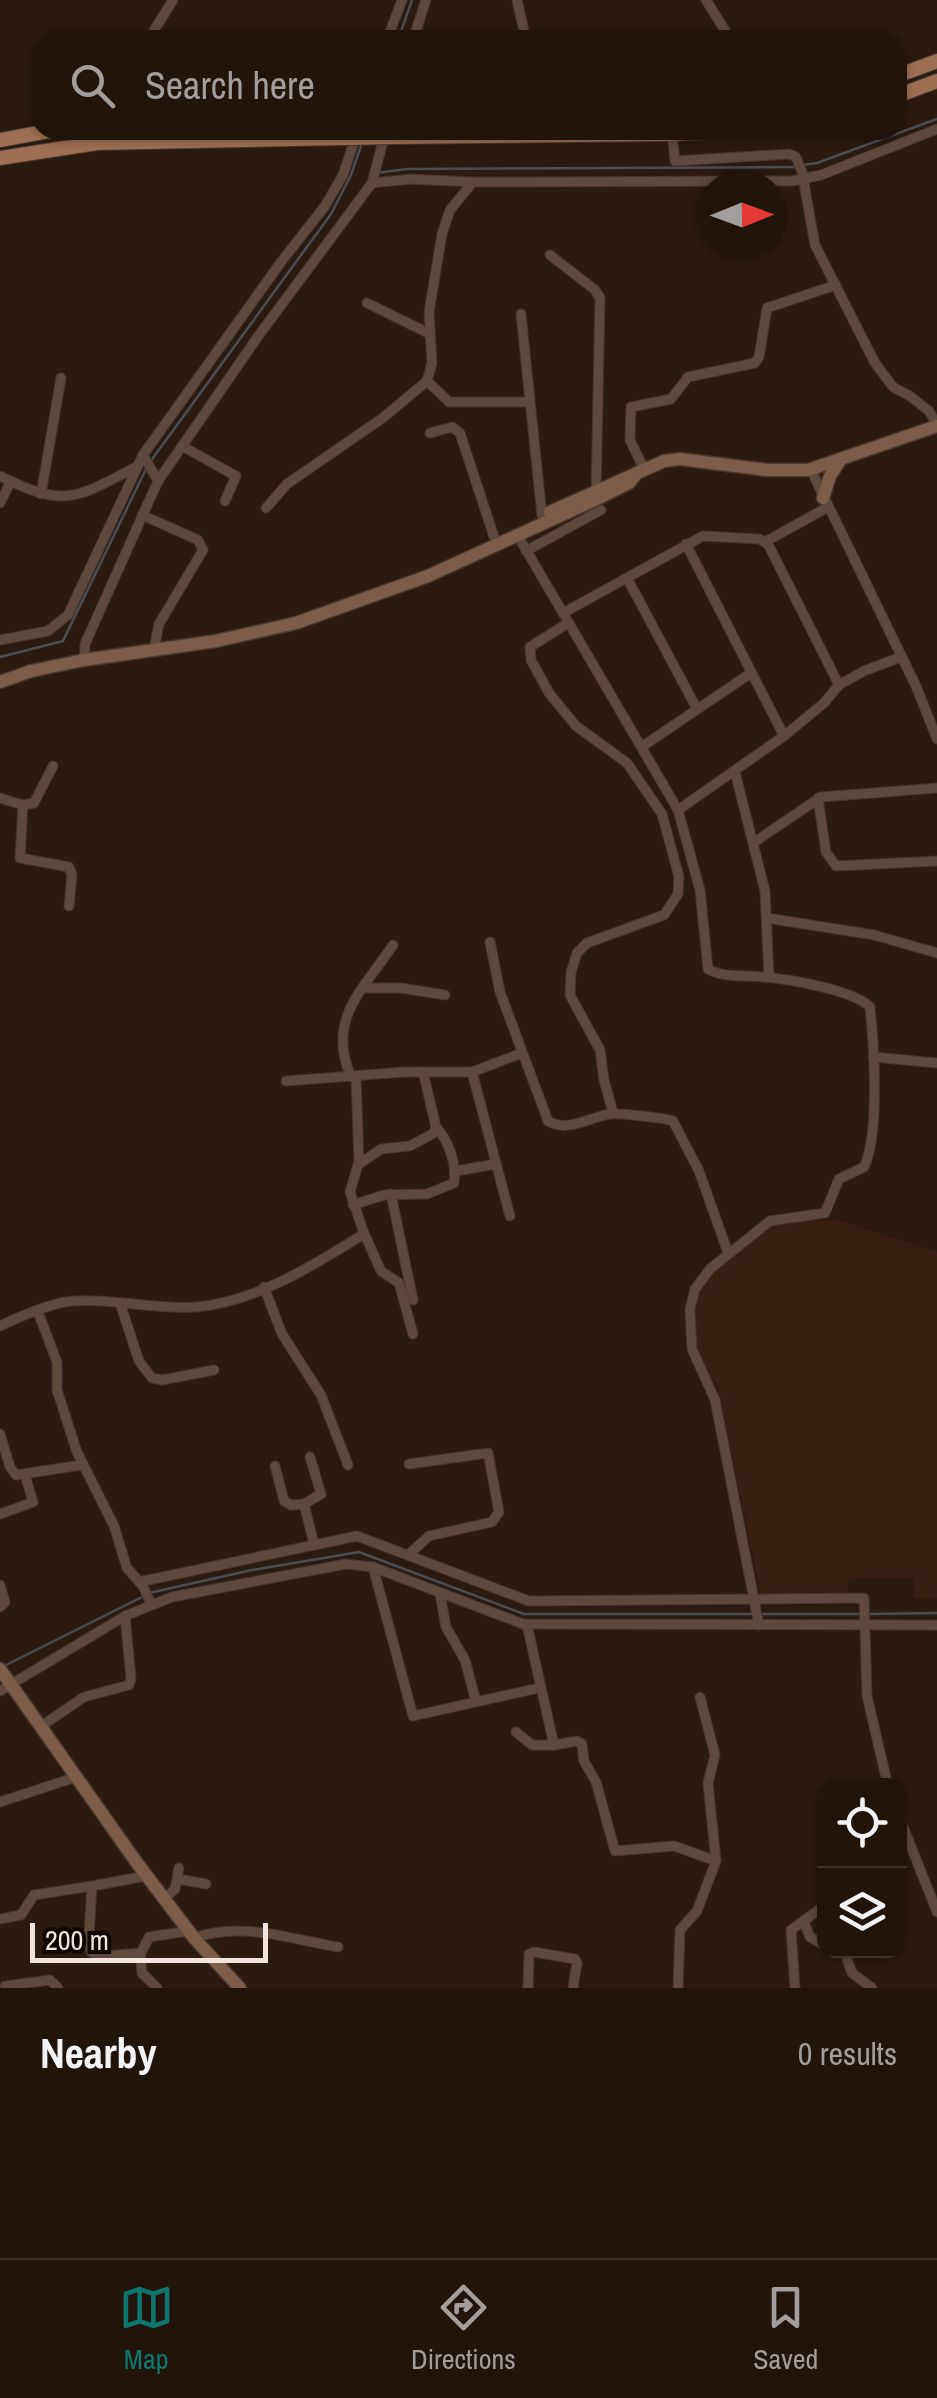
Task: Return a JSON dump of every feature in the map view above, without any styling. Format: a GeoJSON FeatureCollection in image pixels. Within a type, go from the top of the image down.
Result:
{"type":"FeatureCollection","features":[{"type":"Feature","properties":{"kind":"main road"},"geometry":{"type":"LineString","coordinates":[[907,72],[937,61]]}},
{"type":"Feature","properties":{"kind":"main road"},"geometry":{"type":"LineString","coordinates":[[907,92],[937,81]]}},
{"type":"Feature","properties":{"kind":"main road"},"geometry":{"type":"LineString","coordinates":[[0,140],[30,135]]}},
{"type":"Feature","properties":{"kind":"main road"},"geometry":{"type":"LineString","coordinates":[[0,158],[97,143],[182,140]]}},
{"type":"Feature","properties":{"kind":"main road"},"geometry":{"type":"LineString","coordinates":[[376,594],[510,532],[598,500],[629,483],[641,471],[680,459],[767,470],[811,470],[936,420]]}},
{"type":"Feature","properties":{"kind":"main road"},"geometry":{"type":"LineString","coordinates":[[826,503],[830,476],[839,462]]}},
{"type":"Feature","properties":{"kind":"main road"},"geometry":{"type":"LineString","coordinates":[[0,682],[84,660],[279,628],[428,576],[542,516],[598,500]]}},
{"type":"Feature","properties":{"kind":"main road"},"geometry":{"type":"LineString","coordinates":[[0,1669],[6,1686],[40,1727],[146,1876],[240,1988]]}},
{"type":"Feature","properties":{"kind":"street"},"geometry":{"type":"LineString","coordinates":[[154,30],[173,0]]}},
{"type":"Feature","properties":{"kind":"street"},"geometry":{"type":"LineString","coordinates":[[392,30],[402,0]]}},
{"type":"Feature","properties":{"kind":"street"},"geometry":{"type":"LineString","coordinates":[[416,30],[426,0]]}},
{"type":"Feature","properties":{"kind":"street"},"geometry":{"type":"LineString","coordinates":[[517,0],[524,30]]}},
{"type":"Feature","properties":{"kind":"street"},"geometry":{"type":"LineString","coordinates":[[706,0],[725,30]]}},
{"type":"Feature","properties":{"kind":"street"},"geometry":{"type":"LineString","coordinates":[[907,139],[937,129]]}},
{"type":"Feature","properties":{"kind":"street"},"geometry":{"type":"LineString","coordinates":[[0,640],[48,631],[68,615],[141,462],[281,262],[326,206],[343,175],[351,140]]}},
{"type":"Feature","properties":{"kind":"street"},"geometry":{"type":"LineString","coordinates":[[84,660],[85,644],[156,479],[372,184],[388,140]]}},
{"type":"Feature","properties":{"kind":"street"},"geometry":{"type":"LineString","coordinates":[[372,184],[411,179],[473,182],[802,176],[905,140]]}},
{"type":"Feature","properties":{"kind":"street"},"geometry":{"type":"LineString","coordinates":[[674,143],[675,161],[789,154],[798,160],[815,245],[882,376],[936,420]]}},
{"type":"Feature","properties":{"kind":"street"},"geometry":{"type":"LineString","coordinates":[[266,508],[287,484],[384,418],[427,381],[432,363],[429,312],[445,223],[450,210],[473,182]]}},
{"type":"Feature","properties":{"kind":"street"},"geometry":{"type":"LineString","coordinates":[[526,550],[598,500],[600,298],[550,256]]}},
{"type":"Feature","properties":{"kind":"street"},"geometry":{"type":"LineString","coordinates":[[641,471],[630,440],[631,408],[671,400],[688,377],[755,363],[767,308],[836,284]]}},
{"type":"Feature","properties":{"kind":"street"},"geometry":{"type":"LineString","coordinates":[[368,303],[428,333]]}},
{"type":"Feature","properties":{"kind":"street"},"geometry":{"type":"LineString","coordinates":[[521,314],[542,516]]}},
{"type":"Feature","properties":{"kind":"street"},"geometry":{"type":"LineString","coordinates":[[41,494],[61,378]]}},
{"type":"Feature","properties":{"kind":"street"},"geometry":{"type":"LineString","coordinates":[[427,381],[448,402],[529,402]]}},
{"type":"Feature","properties":{"kind":"street"},"geometry":{"type":"LineString","coordinates":[[430,433],[452,427],[460,434],[510,532],[526,550],[678,810],[700,890],[708,969],[716,974],[769,978],[852,995],[865,1002],[870,1011],[872,1146],[864,1168],[839,1179],[825,1214],[775,1218],[728,1253],[695,1290],[690,1308],[690,1337],[700,1373],[715,1400],[758,1626]]}},
{"type":"Feature","properties":{"kind":"street"},"geometry":{"type":"LineString","coordinates":[[182,446],[236,476],[225,501]]}},
{"type":"Feature","properties":{"kind":"street"},"geometry":{"type":"LineString","coordinates":[[141,462],[156,479]]}},
{"type":"Feature","properties":{"kind":"street"},"geometry":{"type":"LineString","coordinates":[[0,476],[59,498],[78,495],[141,462]]}},
{"type":"Feature","properties":{"kind":"street"},"geometry":{"type":"LineString","coordinates":[[811,470],[937,739]]}},
{"type":"Feature","properties":{"kind":"street"},"geometry":{"type":"LineString","coordinates":[[0,504],[11,481]]}},
{"type":"Feature","properties":{"kind":"street"},"geometry":{"type":"LineString","coordinates":[[613,1113],[600,1050],[570,996],[571,972],[577,953],[587,943],[664,915],[677,898],[679,881],[664,817],[638,776],[616,754],[576,726],[544,687],[531,660],[530,646],[565,618],[686,544],[711,535],[765,542],[826,503]]}},
{"type":"Feature","properties":{"kind":"street"},"geometry":{"type":"LineString","coordinates":[[142,515],[198,540],[203,550],[159,624],[154,649]]}},
{"type":"Feature","properties":{"kind":"street"},"geometry":{"type":"LineString","coordinates":[[765,542],[839,685]]}},
{"type":"Feature","properties":{"kind":"street"},"geometry":{"type":"LineString","coordinates":[[686,544],[784,736]]}},
{"type":"Feature","properties":{"kind":"street"},"geometry":{"type":"LineString","coordinates":[[628,578],[697,709]]}},
{"type":"Feature","properties":{"kind":"street"},"geometry":{"type":"LineString","coordinates":[[678,810],[784,736],[839,685],[864,670],[901,657]]}},
{"type":"Feature","properties":{"kind":"street"},"geometry":{"type":"LineString","coordinates":[[643,746],[751,673]]}},
{"type":"Feature","properties":{"kind":"street"},"geometry":{"type":"LineString","coordinates":[[0,798],[34,804],[53,766]]}},
{"type":"Feature","properties":{"kind":"street"},"geometry":{"type":"LineString","coordinates":[[735,772],[765,891],[769,978]]}},
{"type":"Feature","properties":{"kind":"street"},"geometry":{"type":"LineString","coordinates":[[753,842],[818,798],[937,788]]}},
{"type":"Feature","properties":{"kind":"street"},"geometry":{"type":"LineString","coordinates":[[818,798],[826,852],[836,866],[937,860]]}},
{"type":"Feature","properties":{"kind":"street"},"geometry":{"type":"LineString","coordinates":[[23,805],[20,858],[69,868],[70,906]]}},
{"type":"Feature","properties":{"kind":"street"},"geometry":{"type":"LineString","coordinates":[[767,918],[874,935],[937,953]]}},
{"type":"Feature","properties":{"kind":"street"},"geometry":{"type":"LineString","coordinates":[[490,942],[500,992],[551,1123],[569,1126],[613,1113],[668,1118],[679,1127],[706,1188],[728,1253]]}},
{"type":"Feature","properties":{"kind":"street"},"geometry":{"type":"LineString","coordinates":[[393,945],[348,1010],[343,1025],[343,1051],[353,1077],[359,1164],[350,1189],[353,1205],[382,1271],[400,1283],[413,1334]]}},
{"type":"Feature","properties":{"kind":"street"},"geometry":{"type":"LineString","coordinates":[[364,988],[401,988],[444,995]]}},
{"type":"Feature","properties":{"kind":"street"},"geometry":{"type":"LineString","coordinates":[[286,1080],[472,1072],[522,1054]]}},
{"type":"Feature","properties":{"kind":"street"},"geometry":{"type":"LineString","coordinates":[[873,1057],[937,1063]]}},
{"type":"Feature","properties":{"kind":"street"},"geometry":{"type":"LineString","coordinates":[[353,1205],[390,1194],[434,1192],[454,1183],[456,1171],[436,1127],[423,1072]]}},
{"type":"Feature","properties":{"kind":"street"},"geometry":{"type":"LineString","coordinates":[[472,1072],[510,1216]]}},
{"type":"Feature","properties":{"kind":"street"},"geometry":{"type":"LineString","coordinates":[[359,1164],[380,1150],[410,1146],[428,1138],[436,1127]]}},
{"type":"Feature","properties":{"kind":"street"},"geometry":{"type":"LineString","coordinates":[[456,1171],[496,1164]]}},
{"type":"Feature","properties":{"kind":"street"},"geometry":{"type":"LineString","coordinates":[[390,1194],[413,1300]]}},
{"type":"Feature","properties":{"kind":"street"},"geometry":{"type":"LineString","coordinates":[[0,1326],[70,1301],[196,1306],[240,1298],[364,1233]]}},
{"type":"Feature","properties":{"kind":"street"},"geometry":{"type":"LineString","coordinates":[[264,1288],[282,1334],[322,1395],[348,1466]]}},
{"type":"Feature","properties":{"kind":"street"},"geometry":{"type":"LineString","coordinates":[[120,1303],[139,1361],[152,1378],[162,1380],[214,1370]]}},
{"type":"Feature","properties":{"kind":"street"},"geometry":{"type":"LineString","coordinates":[[38,1312],[56,1362],[57,1390],[82,1465],[114,1526],[128,1568],[150,1603]]}},
{"type":"Feature","properties":{"kind":"street"},"geometry":{"type":"LineString","coordinates":[[0,1434],[12,1472],[25,1476],[82,1465]]}},
{"type":"Feature","properties":{"kind":"street"},"geometry":{"type":"LineString","coordinates":[[408,1555],[422,1540],[494,1521],[499,1512],[490,1455],[486,1452],[409,1464]]}},
{"type":"Feature","properties":{"kind":"street"},"geometry":{"type":"LineString","coordinates":[[275,1466],[284,1501],[304,1504],[321,1494],[310,1457]]}},
{"type":"Feature","properties":{"kind":"street"},"geometry":{"type":"LineString","coordinates":[[0,1514],[33,1502],[25,1476]]}},
{"type":"Feature","properties":{"kind":"street"},"geometry":{"type":"LineString","coordinates":[[304,1504],[314,1544]]}},
{"type":"Feature","properties":{"kind":"street"},"geometry":{"type":"LineString","coordinates":[[141,1584],[314,1544],[365,1537],[506,1594],[536,1602],[864,1598],[866,1696],[886,1778]]}},
{"type":"Feature","properties":{"kind":"street"},"geometry":{"type":"LineString","coordinates":[[422,1540],[428,1564]]}},
{"type":"Feature","properties":{"kind":"street"},"geometry":{"type":"LineString","coordinates":[[6,1686],[150,1603],[335,1565],[373,1566],[526,1625],[937,1625]]}},
{"type":"Feature","properties":{"kind":"street"},"geometry":{"type":"LineString","coordinates":[[373,1566],[413,1716],[539,1688]]}},
{"type":"Feature","properties":{"kind":"street"},"geometry":{"type":"LineString","coordinates":[[0,1585],[5,1600],[0,1607]]}},
{"type":"Feature","properties":{"kind":"street"},"geometry":{"type":"LineString","coordinates":[[440,1594],[446,1627],[464,1660],[476,1702]]}},
{"type":"Feature","properties":{"kind":"street"},"geometry":{"type":"LineString","coordinates":[[40,1727],[84,1697],[129,1684],[132,1678],[125,1616]]}},
{"type":"Feature","properties":{"kind":"street"},"geometry":{"type":"LineString","coordinates":[[526,1625],[554,1746]]}},
{"type":"Feature","properties":{"kind":"street"},"geometry":{"type":"LineString","coordinates":[[678,1988],[680,1930],[697,1911],[716,1861],[708,1782],[715,1755],[700,1698]]}},
{"type":"Feature","properties":{"kind":"street"},"geometry":{"type":"LineString","coordinates":[[516,1732],[534,1746],[576,1741],[582,1744],[584,1761],[596,1782],[615,1851],[674,1846],[716,1861]]}},
{"type":"Feature","properties":{"kind":"street"},"geometry":{"type":"LineString","coordinates":[[0,1802],[76,1777]]}},
{"type":"Feature","properties":{"kind":"street"},"geometry":{"type":"LineString","coordinates":[[907,1837],[937,1912]]}},
{"type":"Feature","properties":{"kind":"street"},"geometry":{"type":"LineString","coordinates":[[164,1899],[175,1889],[178,1873],[206,1884]]}},
{"type":"Feature","properties":{"kind":"street"},"geometry":{"type":"LineString","coordinates":[[0,1918],[23,1914],[34,1894],[146,1876]]}},
{"type":"Feature","properties":{"kind":"street"},"geometry":{"type":"LineString","coordinates":[[92,1886],[88,1934],[91,1952],[101,1956],[140,1953]]}},
{"type":"Feature","properties":{"kind":"street"},"geometry":{"type":"LineString","coordinates":[[795,1988],[790,1934],[792,1928],[817,1912]]}},
{"type":"Feature","properties":{"kind":"street"},"geometry":{"type":"LineString","coordinates":[[804,1922],[810,1937],[817,1941]]}},
{"type":"Feature","properties":{"kind":"street"},"geometry":{"type":"LineString","coordinates":[[156,1988],[142,1973],[140,1953],[151,1936],[243,1929],[338,1947]]}},
{"type":"Feature","properties":{"kind":"street"},"geometry":{"type":"LineString","coordinates":[[528,1988],[529,1954],[534,1952],[575,1960],[573,1988]]}},
{"type":"Feature","properties":{"kind":"street"},"geometry":{"type":"LineString","coordinates":[[847,1958],[851,1972],[872,1988]]}},
{"type":"Feature","properties":{"kind":"street"},"geometry":{"type":"LineString","coordinates":[[6,1986],[50,1980],[58,1988]]}},
{"type":"Feature","properties":{"kind":"shaded area"},"geometry":{"type":"Polygon","coordinates":[[[839,1220],[937,1252],[937,1599],[914,1598],[914,1578],[849,1579],[847,1597],[761,1595],[717,1384],[704,1369],[695,1336],[698,1290],[720,1263],[779,1221],[839,1220]]]}},
{"type":"Feature","properties":{"kind":"waterway"},"geometry":{"type":"LineString","coordinates":[[402,30],[412,0]]}},
{"type":"Feature","properties":{"kind":"waterway"},"geometry":{"type":"LineString","coordinates":[[907,130],[937,119]]}},
{"type":"Feature","properties":{"kind":"waterway"},"geometry":{"type":"LineString","coordinates":[[802,165],[880,140]]}},
{"type":"Feature","properties":{"kind":"waterway"},"geometry":{"type":"LineString","coordinates":[[150,462],[331,214],[361,146]]}},
{"type":"Feature","properties":{"kind":"waterway"},"geometry":{"type":"LineString","coordinates":[[377,173],[407,169],[794,167]]}},
{"type":"Feature","properties":{"kind":"waterway"},"geometry":{"type":"LineString","coordinates":[[0,657],[63,641],[146,469]]}},
{"type":"Feature","properties":{"kind":"waterway"},"geometry":{"type":"LineString","coordinates":[[149,1593],[359,1552],[524,1614],[861,1614]]}},
{"type":"Feature","properties":{"kind":"waterway"},"geometry":{"type":"LineString","coordinates":[[2,1667],[142,1597]]}},
{"type":"Feature","properties":{"kind":"waterway"},"geometry":{"type":"LineString","coordinates":[[869,1614],[937,1613]]}}]}
